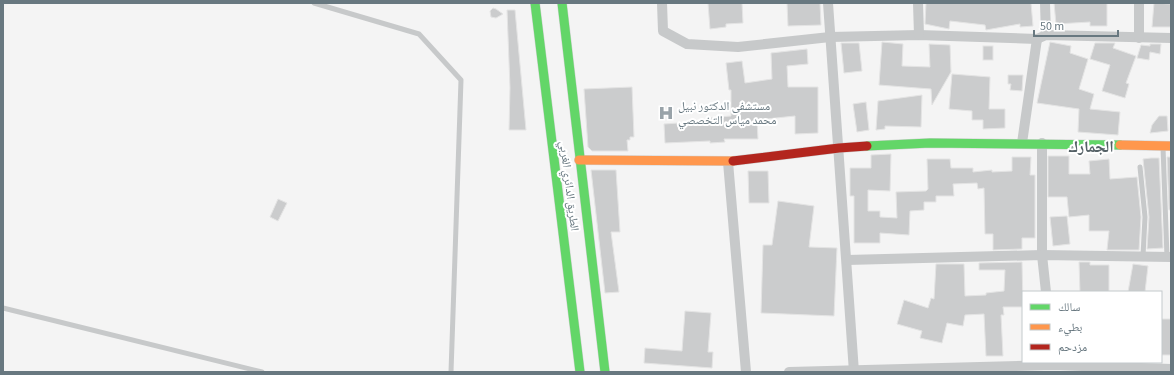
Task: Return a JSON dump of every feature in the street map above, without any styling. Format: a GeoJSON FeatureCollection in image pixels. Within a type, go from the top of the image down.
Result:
{"type":"FeatureCollection","features":[{"type":"Feature","properties":{"kind":"main road","name":"الطريق الدائري الغربي"},"geometry":{"type":"LineString","coordinates":[[535,3],[580,372]]}},
{"type":"Feature","properties":{"kind":"main road","name":"الطريق الدائري الغربي"},"geometry":{"type":"LineString","coordinates":[[562,3],[579,160],[605,372]]}},
{"type":"Feature","properties":{"kind":"main road"},"geometry":{"type":"LineString","coordinates":[[554,161],[728,162],[839,148],[930,143],[1042,143],[1167,146]]}},
{"type":"Feature","properties":{"kind":"street"},"geometry":{"type":"LineString","coordinates":[[662,3],[662,31],[687,44],[738,47],[830,37],[919,34],[1171,38]]}},
{"type":"Feature","properties":{"kind":"street"},"geometry":{"type":"LineString","coordinates":[[828,3],[854,371]]}},
{"type":"Feature","properties":{"kind":"street"},"geometry":{"type":"LineString","coordinates":[[918,3],[919,34]]}},
{"type":"Feature","properties":{"kind":"street"},"geometry":{"type":"LineString","coordinates":[[1022,143],[1041,37],[1045,3]]}},
{"type":"Feature","properties":{"kind":"street"},"geometry":{"type":"LineString","coordinates":[[1138,38],[1139,3]]}},
{"type":"Feature","properties":{"kind":"street"},"geometry":{"type":"LineString","coordinates":[[1042,143],[1042,255],[1046,291]]}},
{"type":"Feature","properties":{"kind":"street"},"geometry":{"type":"LineString","coordinates":[[728,162],[746,372]]}},
{"type":"Feature","properties":{"kind":"street"},"geometry":{"type":"LineString","coordinates":[[847,260],[1042,255],[1169,257]]}},
{"type":"Feature","properties":{"kind":"street"},"geometry":{"type":"LineString","coordinates":[[789,372],[1053,366],[1171,369]]}},
{"type":"Feature","properties":{"kind":"lane"},"geometry":{"type":"LineString","coordinates":[[314,3],[419,34],[461,80],[451,372]]}},
{"type":"Feature","properties":{"kind":"lane"},"geometry":{"type":"LineString","coordinates":[[1167,146],[1169,257]]}},
{"type":"Feature","properties":{"kind":"lane"},"geometry":{"type":"LineString","coordinates":[[1140,168],[1145,217],[1143,256]]}},
{"type":"Feature","properties":{"kind":"lane"},"geometry":{"type":"LineString","coordinates":[[3,308],[262,372]]}},
{"type":"Feature","properties":{"kind":"building"},"geometry":{"type":"Polygon","coordinates":[[[708,3],[742,3],[743,23],[726,24],[726,27],[710,29],[708,3]]]}},
{"type":"Feature","properties":{"kind":"building"},"geometry":{"type":"Polygon","coordinates":[[[787,3],[820,3],[821,25],[788,26],[787,3]]]}},
{"type":"Feature","properties":{"kind":"building"},"geometry":{"type":"Polygon","coordinates":[[[926,3],[1031,3],[1033,26],[1020,27],[1020,24],[986,30],[985,25],[950,21],[949,29],[925,24],[926,3]]]}},
{"type":"Feature","properties":{"kind":"building"},"geometry":{"type":"Polygon","coordinates":[[[1054,3],[1107,3],[1107,26],[1090,26],[1090,22],[1056,24],[1054,3]]]}},
{"type":"Feature","properties":{"kind":"building"},"geometry":{"type":"Polygon","coordinates":[[[1154,3],[1171,4],[1171,27],[1152,27],[1154,3]]]}},
{"type":"Feature","properties":{"kind":"building"},"geometry":{"type":"Polygon","coordinates":[[[493,8],[503,14],[496,18],[491,17],[490,11],[493,8]]]}},
{"type":"Feature","properties":{"kind":"building"},"geometry":{"type":"Polygon","coordinates":[[[507,10],[515,10],[526,130],[509,130],[510,88],[507,10]]]}},
{"type":"Feature","properties":{"kind":"building"},"geometry":{"type":"Polygon","coordinates":[[[882,42],[903,44],[902,66],[930,67],[929,44],[950,45],[951,72],[932,105],[931,89],[879,85],[882,42]]]}},
{"type":"Feature","properties":{"kind":"building"},"geometry":{"type":"Polygon","coordinates":[[[1050,42],[1071,46],[1070,53],[1088,59],[1079,89],[1094,94],[1090,109],[1120,112],[1118,135],[1078,132],[1079,109],[1037,103],[1050,42]]]}},
{"type":"Feature","properties":{"kind":"building"},"geometry":{"type":"Polygon","coordinates":[[[841,43],[859,43],[862,71],[844,73],[841,43]]]}},
{"type":"Feature","properties":{"kind":"building"},"geometry":{"type":"Polygon","coordinates":[[[1095,43],[1115,43],[1113,48],[1136,56],[1126,83],[1129,84],[1125,98],[1102,91],[1110,65],[1090,59],[1095,43]]]}},
{"type":"Feature","properties":{"kind":"building"},"geometry":{"type":"Polygon","coordinates":[[[1150,44],[1161,44],[1160,54],[1150,52],[1149,60],[1137,58],[1141,45],[1150,46],[1150,44]]]}},
{"type":"Feature","properties":{"kind":"building"},"geometry":{"type":"Polygon","coordinates":[[[983,46],[993,46],[993,60],[983,60],[983,46]]]}},
{"type":"Feature","properties":{"kind":"building"},"geometry":{"type":"Polygon","coordinates":[[[807,49],[808,64],[787,66],[788,87],[818,87],[818,133],[795,134],[795,116],[757,120],[758,139],[724,139],[725,142],[710,143],[710,141],[665,143],[664,124],[708,121],[708,118],[731,116],[731,90],[729,90],[726,63],[742,61],[745,83],[772,79],[771,53],[807,49]]]}},
{"type":"Feature","properties":{"kind":"building"},"geometry":{"type":"Polygon","coordinates":[[[952,74],[990,77],[989,109],[1005,109],[1005,128],[983,129],[983,120],[972,120],[972,111],[949,109],[952,74]]]}},
{"type":"Feature","properties":{"kind":"building"},"geometry":{"type":"Polygon","coordinates":[[[1008,75],[1023,75],[1022,91],[1010,90],[1011,84],[1008,84],[1008,75]]]}},
{"type":"Feature","properties":{"kind":"building"},"geometry":{"type":"Polygon","coordinates":[[[632,87],[634,137],[630,137],[630,140],[627,140],[628,151],[592,151],[588,147],[584,89],[632,87]]]}},
{"type":"Feature","properties":{"kind":"building"},"geometry":{"type":"Polygon","coordinates":[[[922,95],[921,127],[885,126],[885,129],[876,130],[878,101],[922,95]]]}},
{"type":"Feature","properties":{"kind":"building"},"geometry":{"type":"Polygon","coordinates":[[[866,102],[869,130],[857,132],[853,104],[866,102]]]}},
{"type":"Feature","properties":{"kind":"building"},"geometry":{"type":"Polygon","coordinates":[[[1159,116],[1167,116],[1168,131],[1150,133],[1152,125],[1159,116]]]}},
{"type":"Feature","properties":{"kind":"building"},"geometry":{"type":"Polygon","coordinates":[[[891,154],[890,191],[868,190],[868,211],[880,211],[880,217],[897,218],[896,192],[926,191],[928,189],[927,159],[950,159],[951,168],[973,168],[973,172],[992,170],[992,172],[1012,171],[1012,157],[1031,157],[1030,175],[1035,175],[1035,238],[1022,238],[1022,249],[993,250],[993,234],[985,234],[984,188],[978,189],[977,183],[953,184],[954,196],[936,196],[936,202],[924,202],[924,210],[910,211],[909,235],[880,233],[880,243],[854,243],[854,196],[850,196],[850,168],[871,168],[871,155],[891,154]]]}},
{"type":"Feature","properties":{"kind":"building"},"geometry":{"type":"Polygon","coordinates":[[[1048,156],[1069,156],[1069,174],[1090,174],[1089,161],[1109,159],[1110,179],[1137,177],[1141,217],[1139,250],[1107,250],[1109,231],[1089,231],[1089,215],[1069,217],[1067,197],[1048,197],[1048,156]]]}},
{"type":"Feature","properties":{"kind":"building"},"geometry":{"type":"Polygon","coordinates":[[[1167,157],[1171,157],[1171,210],[1169,210],[1167,157]]]}},
{"type":"Feature","properties":{"kind":"building"},"geometry":{"type":"Polygon","coordinates":[[[1159,158],[1163,248],[1147,249],[1149,217],[1143,159],[1159,158]]]}},
{"type":"Feature","properties":{"kind":"building"},"geometry":{"type":"Polygon","coordinates":[[[591,170],[616,170],[620,232],[611,232],[619,292],[605,293],[591,170]]]}},
{"type":"Feature","properties":{"kind":"building"},"geometry":{"type":"Polygon","coordinates":[[[748,171],[768,171],[769,203],[749,203],[748,171]]]}},
{"type":"Feature","properties":{"kind":"building"},"geometry":{"type":"Polygon","coordinates":[[[278,199],[287,203],[278,221],[270,217],[278,199]]]}},
{"type":"Feature","properties":{"kind":"building"},"geometry":{"type":"Polygon","coordinates":[[[778,201],[814,206],[809,247],[837,248],[834,316],[761,313],[763,245],[772,245],[778,201]]]}},
{"type":"Feature","properties":{"kind":"building"},"geometry":{"type":"Polygon","coordinates":[[[1067,216],[1070,244],[1053,246],[1050,217],[1067,216]]]}},
{"type":"Feature","properties":{"kind":"building"},"geometry":{"type":"Polygon","coordinates":[[[1022,262],[1022,307],[1003,307],[1004,315],[1001,315],[1003,356],[986,356],[984,314],[965,315],[963,326],[947,323],[942,343],[920,338],[922,331],[897,324],[904,300],[928,308],[931,298],[934,299],[936,264],[964,264],[965,296],[986,295],[986,293],[1004,291],[1005,270],[979,270],[979,263],[1022,262]]]}},
{"type":"Feature","properties":{"kind":"building"},"geometry":{"type":"Polygon","coordinates":[[[1079,262],[1090,262],[1090,265],[1109,265],[1109,291],[1080,291],[1079,262]]]}},
{"type":"Feature","properties":{"kind":"building"},"geometry":{"type":"Polygon","coordinates":[[[1133,264],[1148,266],[1145,291],[1128,291],[1133,264]]]}},
{"type":"Feature","properties":{"kind":"building"},"geometry":{"type":"Polygon","coordinates":[[[685,311],[711,313],[708,352],[713,352],[712,368],[644,363],[645,348],[682,351],[685,311]]]}},
{"type":"Feature","properties":{"kind":"building"},"geometry":{"type":"Polygon","coordinates":[[[1162,319],[1171,319],[1171,355],[1162,355],[1162,319]]]}},
{"type":"Feature","properties":{"kind":"traffic: fast"},"geometry":{"type":"LineString","coordinates":[[535,3],[580,372]]}},
{"type":"Feature","properties":{"kind":"traffic: fast"},"geometry":{"type":"LineString","coordinates":[[562,3],[605,372]]}},
{"type":"Feature","properties":{"kind":"traffic: fast"},"geometry":{"type":"LineString","coordinates":[[867,146],[930,143],[1120,145]]}},
{"type":"Feature","properties":{"kind":"traffic: slow"},"geometry":{"type":"LineString","coordinates":[[1120,145],[1171,146]]}},
{"type":"Feature","properties":{"kind":"traffic: slow"},"geometry":{"type":"LineString","coordinates":[[579,160],[733,161]]}},
{"type":"Feature","properties":{"kind":"traffic: jam"},"geometry":{"type":"LineString","coordinates":[[733,161],[867,146]]}},
{"type":"Feature","properties":{"kind":"place","name":"مستشفى الدكتور نبيل محمد مياس التخصصي"},"geometry":{"type":"Point","coordinates":[666,113]}},
{"type":"Feature","properties":{"kind":"district","name":"الجمارك"},"geometry":{"type":"Point","coordinates":[1091,147]}}]}
